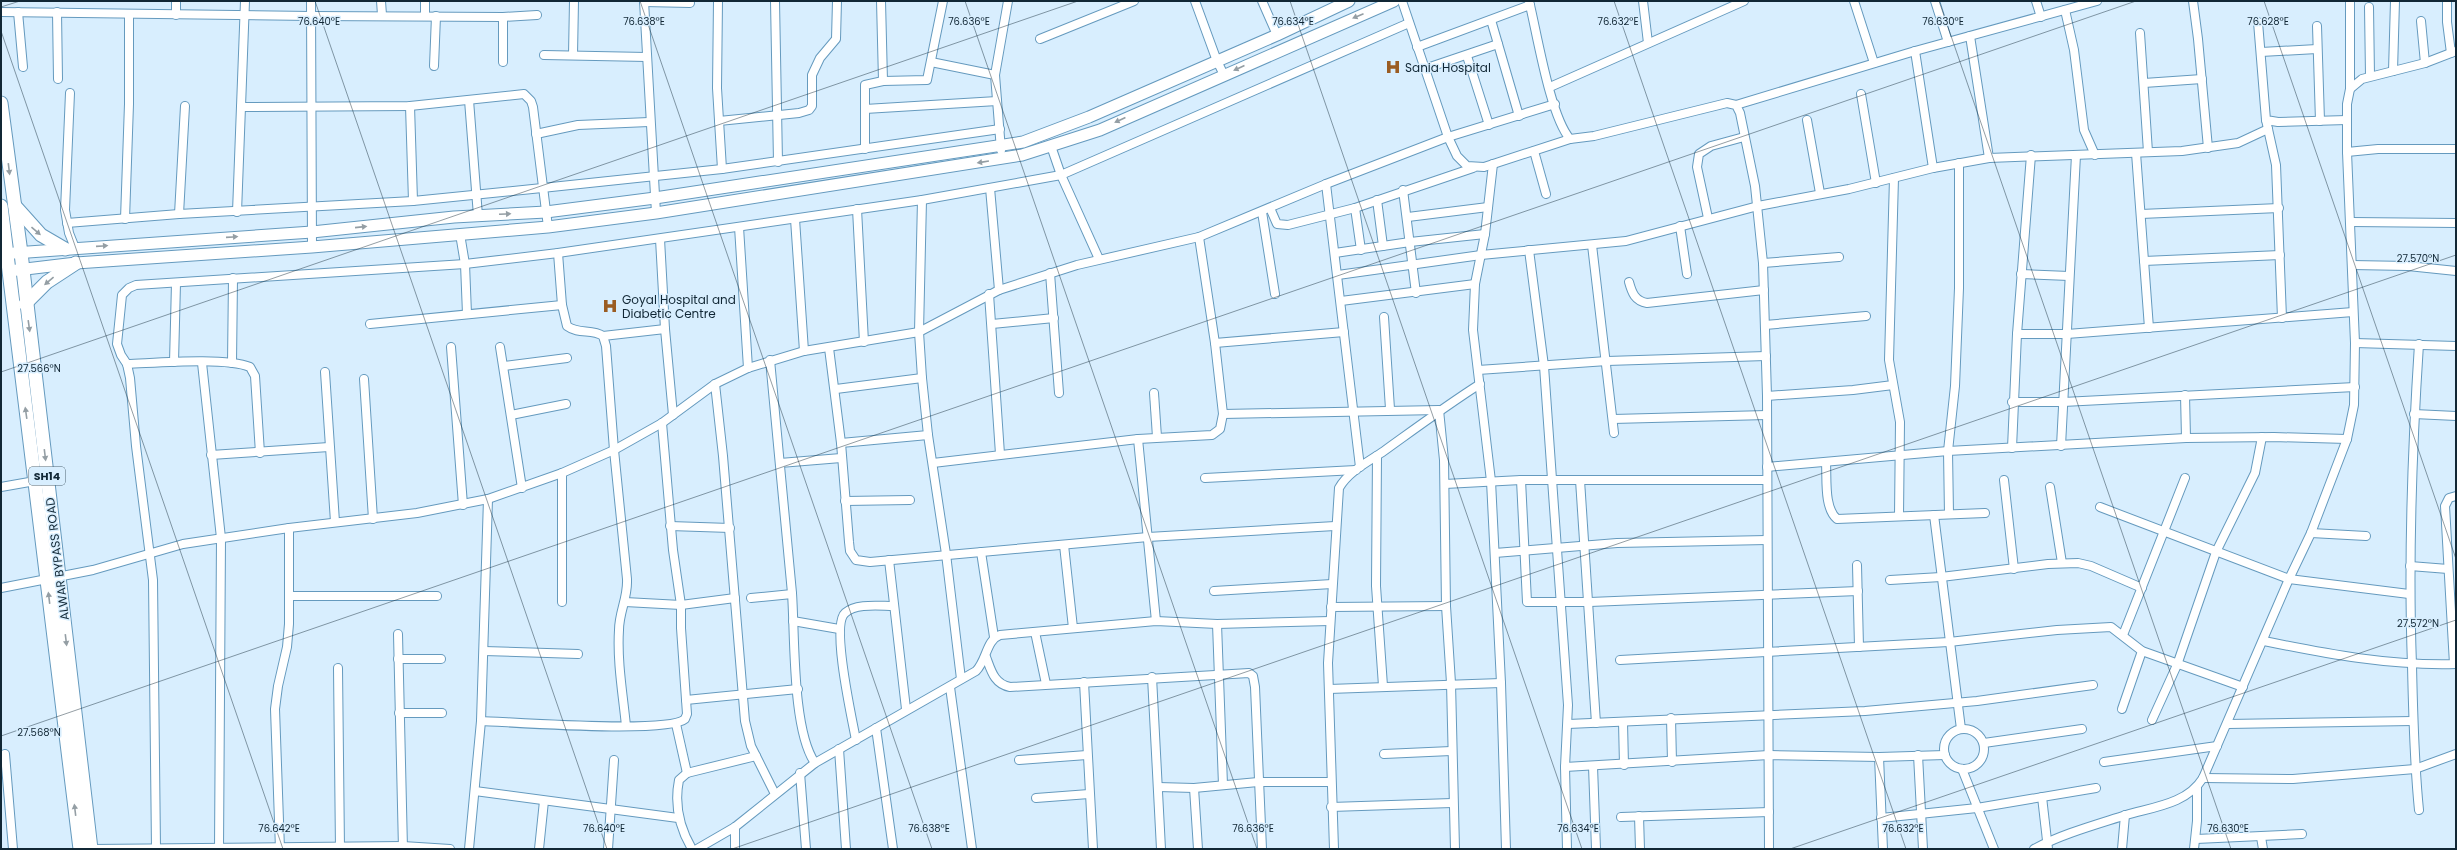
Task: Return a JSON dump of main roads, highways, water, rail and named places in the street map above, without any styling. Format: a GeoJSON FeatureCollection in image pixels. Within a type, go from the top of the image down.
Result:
{"type":"FeatureCollection","features":[{"type":"Feature","properties":{"kind":"main road"},"geometry":{"type":"LineString","coordinates":[[7,254],[312,232],[478,216],[546,212],[655,198],[1001,144],[1023,142],[1057,130],[1217,61],[1349,1]]}},
{"type":"Feature","properties":{"kind":"main road"},"geometry":{"type":"LineString","coordinates":[[11,271],[76,263],[312,247],[548,227],[656,213],[1000,159],[1051,146],[1100,130],[1394,1]]}},
{"type":"Feature","properties":{"kind":"main road","name":"ALWAR BYPASS ROAD"},"geometry":{"type":"LineString","coordinates":[[1,103],[7,206],[21,253],[11,271],[35,481],[53,579],[91,849]]}},
{"type":"Feature","properties":{"kind":"main road"},"geometry":{"type":"LineString","coordinates":[[7,206],[46,239],[70,249]]}},
{"type":"Feature","properties":{"kind":"main road","name":"SH14"},"geometry":{"type":"LineString","coordinates":[[7,206],[7,254],[11,271]]}},
{"type":"Feature","properties":{"kind":"main road"},"geometry":{"type":"LineString","coordinates":[[25,304],[47,282],[76,263]]}},
{"type":"Feature","properties":{"kind":"main road","name":"ALWAR BYPASS ROAD"},"geometry":{"type":"LineString","coordinates":[[11,271],[25,304],[80,849]]}},
{"type":"Feature","properties":{"kind":"place","name":"Sania Hospital"},"geometry":{"type":"Point","coordinates":[1393,67]}},
{"type":"Feature","properties":{"kind":"place","name":"Goyal Hospital and Diabetic Centre"},"geometry":{"type":"Point","coordinates":[610,306]}}]}
